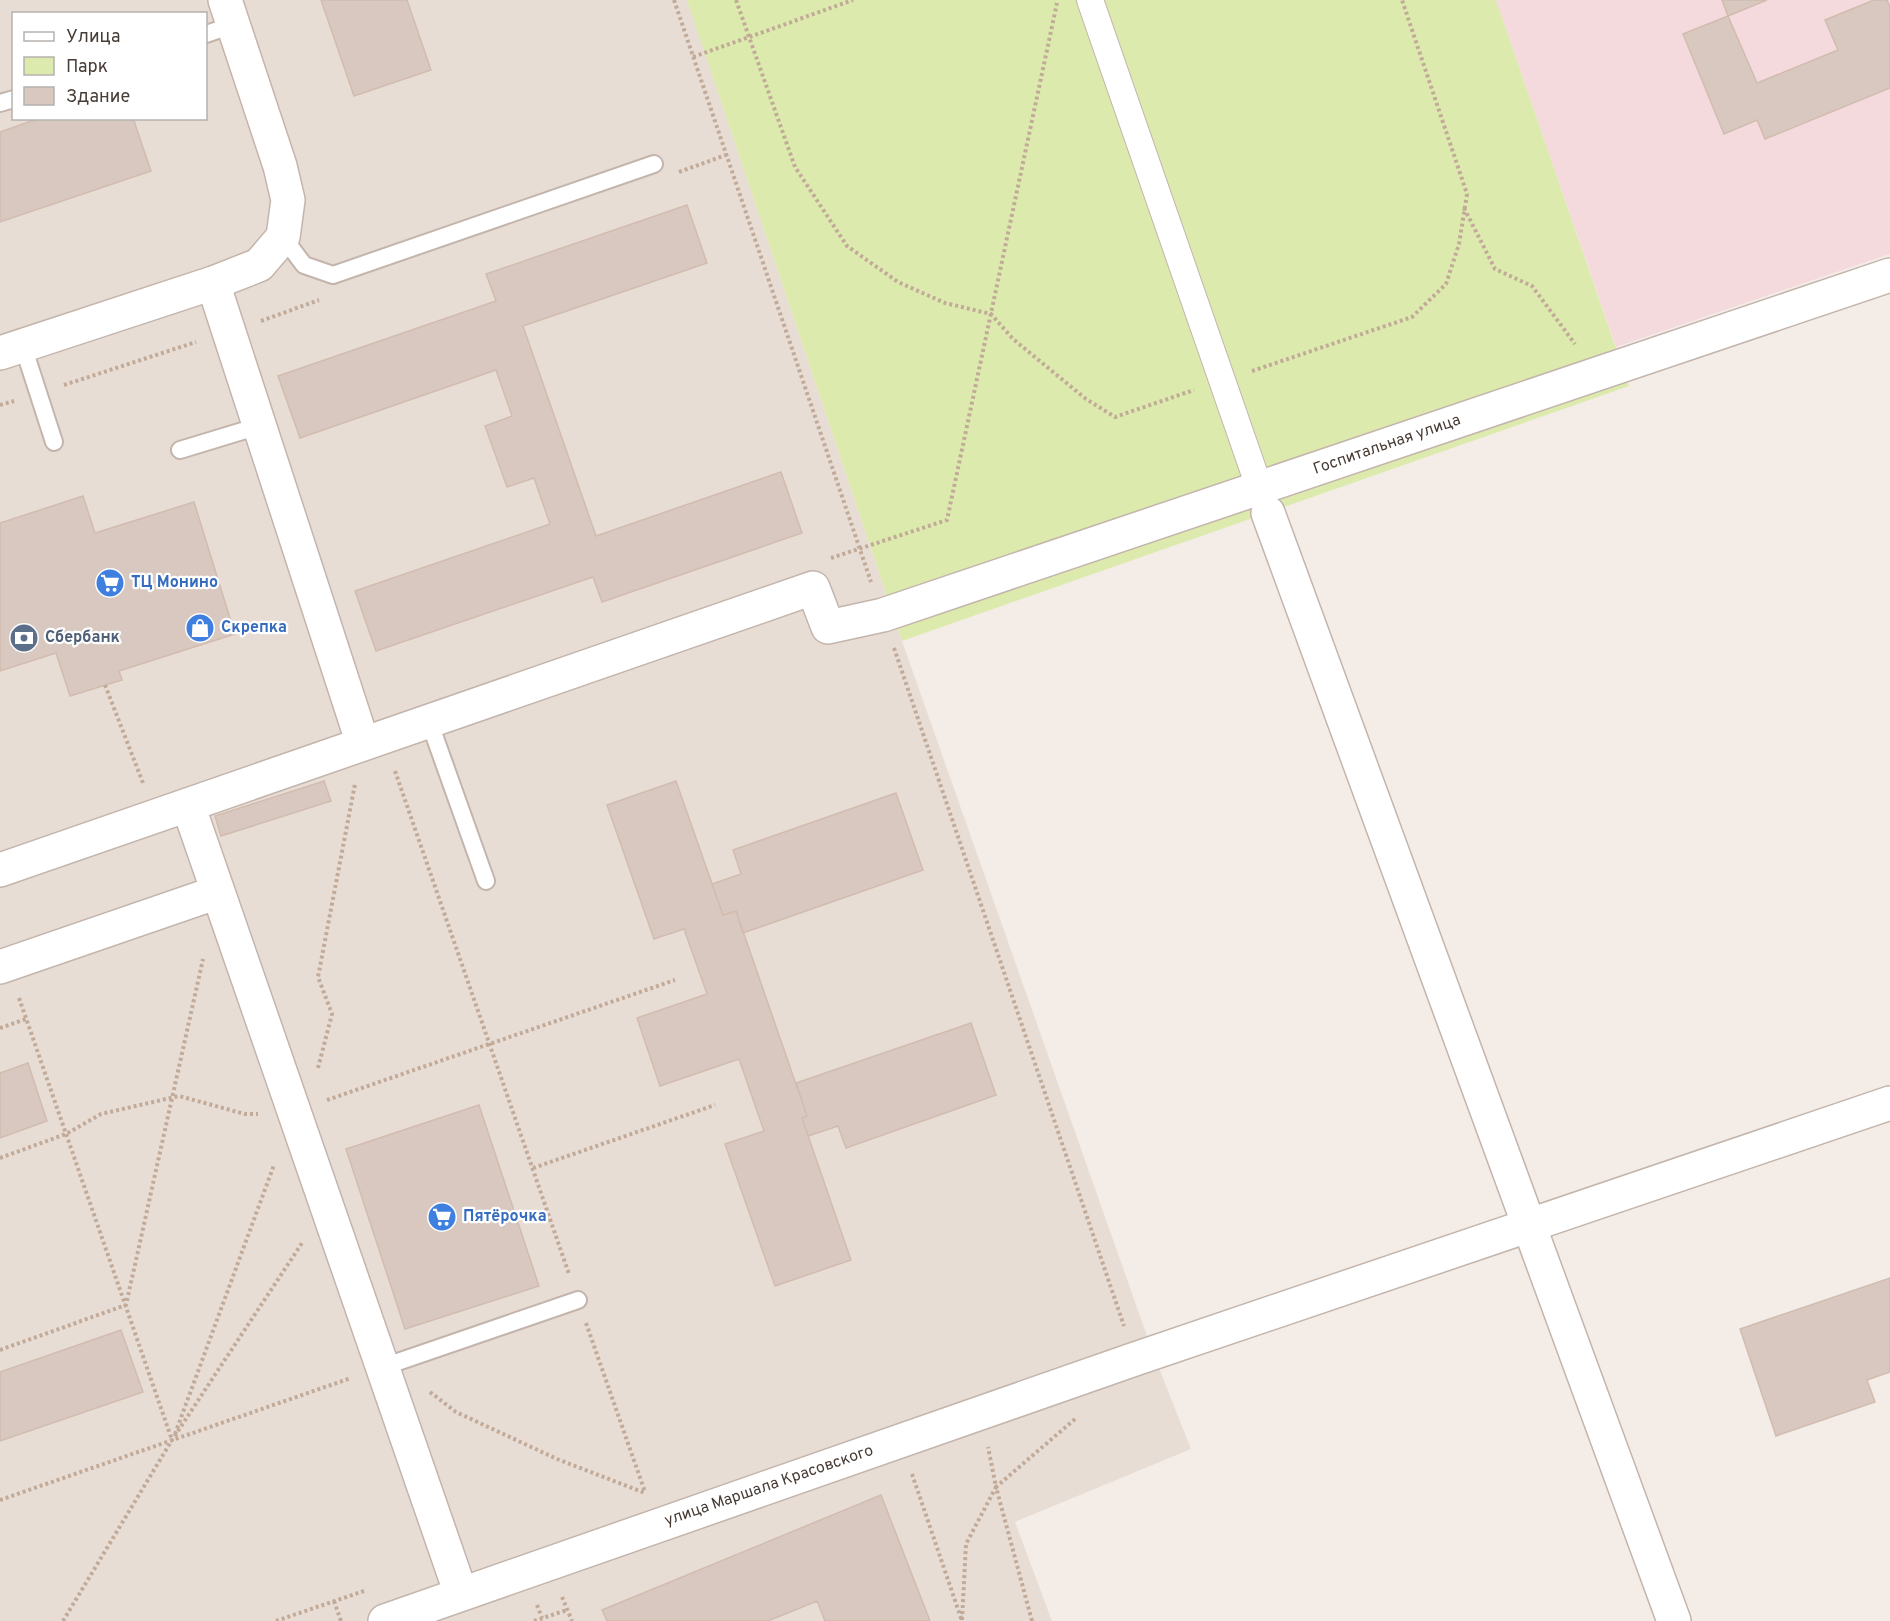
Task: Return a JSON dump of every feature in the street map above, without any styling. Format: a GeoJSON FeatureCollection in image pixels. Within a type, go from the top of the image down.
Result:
{"type":"FeatureCollection","features":[{"type":"Feature","properties":{"kind":"street"},"geometry":{"type":"LineString","coordinates":[[1090,0],[1263,500],[1674,1621]]}},
{"type":"Feature","properties":{"kind":"street"},"geometry":{"type":"LineString","coordinates":[[11,349],[213,283],[259,265],[283,237],[288,200],[280,166],[221,20]]}},
{"type":"Feature","properties":{"kind":"street","name":"Госпитальная улица"},"geometry":{"type":"LineString","coordinates":[[429,721],[813,588],[828,627],[883,615],[1263,500],[1890,275]]}},
{"type":"Feature","properties":{"kind":"street"},"geometry":{"type":"LineString","coordinates":[[213,283],[259,426],[299,521],[363,744]]}},
{"type":"Feature","properties":{"kind":"street"},"geometry":{"type":"LineString","coordinates":[[0,870],[429,721]]}},
{"type":"Feature","properties":{"kind":"street"},"geometry":{"type":"LineString","coordinates":[[188,804],[218,892],[301,1109],[327,1205],[388,1365],[461,1594]]}},
{"type":"Feature","properties":{"kind":"street"},"geometry":{"type":"LineString","coordinates":[[4,966],[218,892]]}},
{"type":"Feature","properties":{"kind":"street","name":"улица Маршала Красовского"},"geometry":{"type":"LineString","coordinates":[[385,1621],[1153,1353],[1890,1103]]}},
{"type":"Feature","properties":{"kind":"lane"},"geometry":{"type":"LineString","coordinates":[[283,237],[304,265],[333,275],[654,164]]}},
{"type":"Feature","properties":{"kind":"lane"},"geometry":{"type":"LineString","coordinates":[[11,349],[39,393],[54,442]]}},
{"type":"Feature","properties":{"kind":"lane"},"geometry":{"type":"LineString","coordinates":[[180,450],[259,426]]}},
{"type":"Feature","properties":{"kind":"lane"},"geometry":{"type":"LineString","coordinates":[[429,721],[486,880]]}},
{"type":"Feature","properties":{"kind":"lane"},"geometry":{"type":"LineString","coordinates":[[388,1365],[578,1300]]}},
{"type":"Feature","properties":{"kind":"path"},"geometry":{"type":"LineString","coordinates":[[674,0],[1124,1328]]}},
{"type":"Feature","properties":{"kind":"path"},"geometry":{"type":"LineString","coordinates":[[736,0],[795,167],[847,246],[898,282],[945,303],[990,315],[1022,346],[1086,399],[1115,417],[1412,317],[1446,284],[1459,244],[1467,194],[1402,0]]}},
{"type":"Feature","properties":{"kind":"path"},"geometry":{"type":"LineString","coordinates":[[693,57],[853,0]]}},
{"type":"Feature","properties":{"kind":"path"},"geometry":{"type":"LineString","coordinates":[[860,549],[947,520],[1058,0]]}},
{"type":"Feature","properties":{"kind":"path"},"geometry":{"type":"LineString","coordinates":[[1464,208],[1496,269],[1532,286],[1576,345]]}},
{"type":"Feature","properties":{"kind":"path"},"geometry":{"type":"LineString","coordinates":[[0,405],[228,332]]}},
{"type":"Feature","properties":{"kind":"path"},"geometry":{"type":"LineString","coordinates":[[105,685],[143,784]]}},
{"type":"Feature","properties":{"kind":"path"},"geometry":{"type":"LineString","coordinates":[[172,1440],[301,1109],[332,1014],[318,977],[363,744]]}},
{"type":"Feature","properties":{"kind":"path"},"geometry":{"type":"LineString","coordinates":[[126,1305],[205,949]]}},
{"type":"Feature","properties":{"kind":"path"},"geometry":{"type":"LineString","coordinates":[[4,966],[26,1019],[172,1440]]}},
{"type":"Feature","properties":{"kind":"path"},"geometry":{"type":"LineString","coordinates":[[0,1158],[66,1134],[101,1114],[179,1096],[245,1114],[301,1109],[675,980]]}},
{"type":"Feature","properties":{"kind":"path"},"geometry":{"type":"LineString","coordinates":[[0,1028],[26,1019]]}},
{"type":"Feature","properties":{"kind":"path"},"geometry":{"type":"LineString","coordinates":[[533,1168],[715,1105]]}},
{"type":"Feature","properties":{"kind":"path"},"geometry":{"type":"LineString","coordinates":[[63,1621],[172,1440],[327,1205]]}},
{"type":"Feature","properties":{"kind":"path"},"geometry":{"type":"LineString","coordinates":[[0,1350],[126,1305]]}},
{"type":"Feature","properties":{"kind":"path"},"geometry":{"type":"LineString","coordinates":[[0,1500],[388,1365],[456,1412],[556,1459],[646,1493]]}},
{"type":"Feature","properties":{"kind":"path"},"geometry":{"type":"LineString","coordinates":[[962,1621],[966,1544],[996,1487],[1073,1422],[1093,1374]]}},
{"type":"Feature","properties":{"kind":"path"},"geometry":{"type":"LineString","coordinates":[[982,1412],[996,1487],[1032,1621]]}},
{"type":"Feature","properties":{"kind":"path"},"geometry":{"type":"LineString","coordinates":[[900,1441],[962,1621]]}},
{"type":"Feature","properties":{"kind":"path"},"geometry":{"type":"LineString","coordinates":[[334,1601],[341,1621]]}},
{"type":"Feature","properties":{"kind":"path"},"geometry":{"type":"LineString","coordinates":[[534,1621],[567,1610]]}},
{"type":"Feature","properties":{"kind":"shaded area"},"geometry":{"type":"Polygon","coordinates":[[[0,0],[687,0],[902,641],[1153,1353],[1191,1449],[1015,1522],[1052,1621],[0,1621],[0,0]]]}},
{"type":"Feature","properties":{"kind":"shaded area"},"geometry":{"type":"Polygon","coordinates":[[[1496,0],[1890,0],[1890,254],[1616,347],[1496,0]]]}},
{"type":"Feature","properties":{"kind":"green space"},"geometry":{"type":"Polygon","coordinates":[[[687,0],[1496,0],[1629,386],[902,641],[687,0]]]}},
{"type":"Feature","properties":{"kind":"building"},"geometry":{"type":"Polygon","coordinates":[[[321,0],[407,0],[431,70],[354,96],[321,0]]]}},
{"type":"Feature","properties":{"kind":"building"},"geometry":{"type":"Polygon","coordinates":[[[1722,0],[1767,0],[1728,16],[1722,0]]]}},
{"type":"Feature","properties":{"kind":"building"},"geometry":{"type":"Polygon","coordinates":[[[1874,0],[1887,0],[1890,7],[1890,88],[1765,139],[1757,120],[1724,134],[1683,34],[1728,16],[1757,83],[1838,50],[1825,20],[1874,0]]]}},
{"type":"Feature","properties":{"kind":"building"},"geometry":{"type":"Polygon","coordinates":[[[34,120],[134,120],[151,171],[0,222],[0,132],[34,120]]]}},
{"type":"Feature","properties":{"kind":"building"},"geometry":{"type":"Polygon","coordinates":[[[687,205],[707,263],[523,326],[596,536],[781,472],[802,533],[602,602],[593,577],[376,651],[355,591],[550,524],[534,478],[507,487],[485,426],[512,416],[496,370],[300,438],[278,376],[496,301],[486,274],[687,205]]]}},
{"type":"Feature","properties":{"kind":"building","name":"ТЦ Монино"},"geometry":{"type":"Polygon","coordinates":[[[83,496],[95,533],[194,502],[235,634],[119,671],[122,680],[70,696],[56,653],[0,671],[0,523],[83,496]]]}},
{"type":"Feature","properties":{"kind":"building"},"geometry":{"type":"Polygon","coordinates":[[[324,781],[331,801],[221,836],[215,816],[324,781]]]}},
{"type":"Feature","properties":{"kind":"building"},"geometry":{"type":"Polygon","coordinates":[[[676,781],[723,915],[736,911],[807,1116],[802,1118],[851,1260],[775,1286],[725,1144],[764,1131],[739,1059],[660,1086],[637,1018],[707,994],[684,929],[654,939],[607,805],[676,781]]]}},
{"type":"Feature","properties":{"kind":"building"},"geometry":{"type":"Polygon","coordinates":[[[896,793],[923,870],[743,933],[736,911],[723,915],[712,884],[741,874],[733,850],[896,793]]]}},
{"type":"Feature","properties":{"kind":"building"},"geometry":{"type":"Polygon","coordinates":[[[971,1023],[996,1095],[846,1148],[838,1126],[808,1136],[802,1118],[807,1116],[796,1083],[971,1023]]]}},
{"type":"Feature","properties":{"kind":"building"},"geometry":{"type":"Polygon","coordinates":[[[28,1063],[47,1121],[0,1138],[0,1073],[28,1063]]]}},
{"type":"Feature","properties":{"kind":"building","name":"Пятёрочка"},"geometry":{"type":"Polygon","coordinates":[[[479,1105],[539,1286],[405,1329],[346,1149],[479,1105]]]}},
{"type":"Feature","properties":{"kind":"building"},"geometry":{"type":"Polygon","coordinates":[[[1890,1278],[1890,1372],[1867,1380],[1875,1402],[1776,1436],[1740,1329],[1890,1278]]]}},
{"type":"Feature","properties":{"kind":"building"},"geometry":{"type":"Polygon","coordinates":[[[121,1330],[143,1392],[0,1441],[0,1372],[121,1330]]]}},
{"type":"Feature","properties":{"kind":"building"},"geometry":{"type":"Polygon","coordinates":[[[881,1495],[930,1621],[825,1621],[817,1601],[768,1621],[607,1621],[602,1610],[881,1495]]]}},
{"type":"Feature","properties":{"kind":"place","name":"ТЦ Монино"},"geometry":{"type":"Point","coordinates":[110,583]}},
{"type":"Feature","properties":{"kind":"place","name":"Скрепка"},"geometry":{"type":"Point","coordinates":[200,628]}},
{"type":"Feature","properties":{"kind":"place","name":"Сбербанк"},"geometry":{"type":"Point","coordinates":[24,638]}},
{"type":"Feature","properties":{"kind":"place","name":"Пятёрочка"},"geometry":{"type":"Point","coordinates":[442,1217]}}]}
